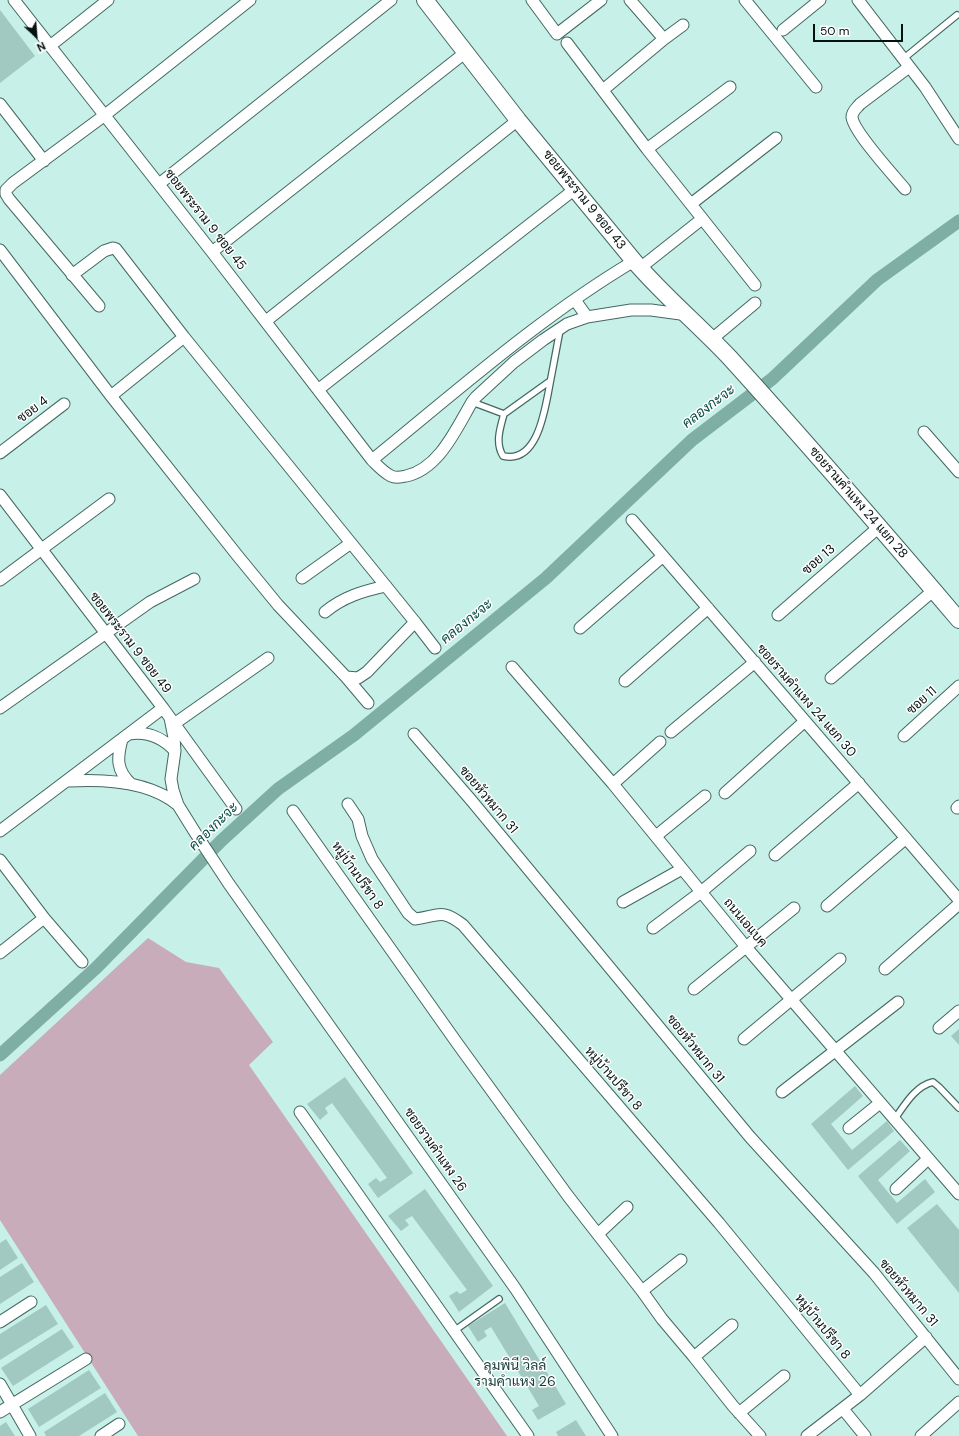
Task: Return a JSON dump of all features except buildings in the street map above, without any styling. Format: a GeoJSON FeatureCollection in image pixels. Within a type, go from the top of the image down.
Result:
{"type":"FeatureCollection","features":[{"type":"Feature","properties":{"kind":"street","name":"ซอยพระราม 9 ซอย 45"},"geometry":{"type":"LineString","coordinates":[[14,0],[319,389],[372,460],[382,470],[392,476],[402,477],[412,475],[425,468],[435,459],[448,442],[472,402],[514,362],[543,340],[568,324],[587,317],[631,310],[651,310],[688,315]]}},
{"type":"Feature","properties":{"kind":"street"},"geometry":{"type":"LineString","coordinates":[[50,46],[108,0]]}},
{"type":"Feature","properties":{"kind":"street"},"geometry":{"type":"LineString","coordinates":[[99,306],[9,199],[6,194],[6,190],[13,183],[105,115],[250,0]]}},
{"type":"Feature","properties":{"kind":"street"},"geometry":{"type":"LineString","coordinates":[[158,184],[390,0]]}},
{"type":"Feature","properties":{"kind":"street","name":"ซอยพระราม 9 ซอย 43"},"geometry":{"type":"LineString","coordinates":[[425,0],[518,120],[637,265],[712,339],[756,387]]}},
{"type":"Feature","properties":{"kind":"street"},"geometry":{"type":"LineString","coordinates":[[532,0],[557,34],[601,0]]}},
{"type":"Feature","properties":{"kind":"street"},"geometry":{"type":"LineString","coordinates":[[630,0],[664,39]]}},
{"type":"Feature","properties":{"kind":"street"},"geometry":{"type":"LineString","coordinates":[[745,0],[816,87]]}},
{"type":"Feature","properties":{"kind":"street"},"geometry":{"type":"LineString","coordinates":[[783,30],[820,0]]}},
{"type":"Feature","properties":{"kind":"street"},"geometry":{"type":"LineString","coordinates":[[858,0],[925,87],[959,139]]}},
{"type":"Feature","properties":{"kind":"street"},"geometry":{"type":"LineString","coordinates":[[603,90],[683,25]]}},
{"type":"Feature","properties":{"kind":"street"},"geometry":{"type":"LineString","coordinates":[[567,44],[755,285]]}},
{"type":"Feature","properties":{"kind":"street"},"geometry":{"type":"LineString","coordinates":[[212,252],[466,52]]}},
{"type":"Feature","properties":{"kind":"street"},"geometry":{"type":"LineString","coordinates":[[905,189],[857,130],[852,117],[854,110],[860,104],[906,63]]}},
{"type":"Feature","properties":{"kind":"street"},"geometry":{"type":"LineString","coordinates":[[648,149],[730,87]]}},
{"type":"Feature","properties":{"kind":"street"},"geometry":{"type":"LineString","coordinates":[[0,104],[44,161]]}},
{"type":"Feature","properties":{"kind":"street"},"geometry":{"type":"LineString","coordinates":[[266,321],[518,120]]}},
{"type":"Feature","properties":{"kind":"street"},"geometry":{"type":"LineString","coordinates":[[691,204],[776,138]]}},
{"type":"Feature","properties":{"kind":"street"},"geometry":{"type":"LineString","coordinates":[[319,389],[575,189]]}},
{"type":"Feature","properties":{"kind":"street"},"geometry":{"type":"LineString","coordinates":[[372,460],[499,356],[598,283],[637,265],[702,219]]}},
{"type":"Feature","properties":{"kind":"street"},"geometry":{"type":"LineString","coordinates":[[72,275],[104,251],[113,248],[116,249],[184,337],[435,648]]}},
{"type":"Feature","properties":{"kind":"street"},"geometry":{"type":"LineString","coordinates":[[0,250],[110,396],[278,605],[368,702]]}},
{"type":"Feature","properties":{"kind":"street"},"geometry":{"type":"LineString","coordinates":[[575,300],[587,317]]}},
{"type":"Feature","properties":{"kind":"street"},"geometry":{"type":"LineString","coordinates":[[712,339],[755,303]]}},
{"type":"Feature","properties":{"kind":"street"},"geometry":{"type":"LineString","coordinates":[[110,396],[184,337]]}},
{"type":"Feature","properties":{"kind":"street","name":"ซอยรามคำแหง 24 แยก 28"},"geometry":{"type":"LineString","coordinates":[[756,387],[879,526],[959,620]]}},
{"type":"Feature","properties":{"kind":"street"},"geometry":{"type":"LineString","coordinates":[[459,389],[472,402]]}},
{"type":"Feature","properties":{"kind":"street","name":"ซอย 4"},"geometry":{"type":"LineString","coordinates":[[0,453],[64,404]]}},
{"type":"Feature","properties":{"kind":"street"},"geometry":{"type":"LineString","coordinates":[[924,432],[959,472]]}},
{"type":"Feature","properties":{"kind":"street","name":"ซอยพระราม 9 ซอย 49"},"geometry":{"type":"LineString","coordinates":[[0,495],[104,633],[163,708],[236,809]]}},
{"type":"Feature","properties":{"kind":"street"},"geometry":{"type":"LineString","coordinates":[[0,580],[109,499]]}},
{"type":"Feature","properties":{"kind":"street","name":"ซอยรามคำแหง 24 แยก 30"},"geometry":{"type":"LineString","coordinates":[[632,520],[959,900]]}},
{"type":"Feature","properties":{"kind":"street","name":"ซอย 13"},"geometry":{"type":"LineString","coordinates":[[778,615],[879,526]]}},
{"type":"Feature","properties":{"kind":"street"},"geometry":{"type":"LineString","coordinates":[[302,578],[351,543]]}},
{"type":"Feature","properties":{"kind":"street"},"geometry":{"type":"LineString","coordinates":[[580,628],[663,556]]}},
{"type":"Feature","properties":{"kind":"street"},"geometry":{"type":"LineString","coordinates":[[0,708],[104,633],[150,602],[194,579]]}},
{"type":"Feature","properties":{"kind":"street"},"geometry":{"type":"LineString","coordinates":[[325,612],[336,603],[348,597],[386,586]]}},
{"type":"Feature","properties":{"kind":"street"},"geometry":{"type":"LineString","coordinates":[[831,678],[934,590]]}},
{"type":"Feature","properties":{"kind":"street"},"geometry":{"type":"LineString","coordinates":[[625,681],[708,608]]}},
{"type":"Feature","properties":{"kind":"street"},"geometry":{"type":"LineString","coordinates":[[346,678],[358,678],[367,672],[415,622]]}},
{"type":"Feature","properties":{"kind":"street"},"geometry":{"type":"LineString","coordinates":[[178,805],[171,779],[175,751],[172,721],[268,658]]}},
{"type":"Feature","properties":{"kind":"street"},"geometry":{"type":"LineString","coordinates":[[671,732],[754,662]]}},
{"type":"Feature","properties":{"kind":"street","name":"ถนนเอแบค"},"geometry":{"type":"LineString","coordinates":[[512,667],[614,784],[746,947],[959,1194]]}},
{"type":"Feature","properties":{"kind":"street","name":"ซอย 11"},"geometry":{"type":"LineString","coordinates":[[904,736],[959,686]]}},
{"type":"Feature","properties":{"kind":"street"},"geometry":{"type":"LineString","coordinates":[[0,831],[163,708]]}},
{"type":"Feature","properties":{"kind":"street"},"geometry":{"type":"LineString","coordinates":[[725,793],[805,721]]}},
{"type":"Feature","properties":{"kind":"street"},"geometry":{"type":"LineString","coordinates":[[131,784],[125,779],[119,767],[118,760],[119,751],[125,737],[138,732],[156,737],[169,745],[175,751]]}},
{"type":"Feature","properties":{"kind":"street","name":"ซอยหัวหมาก 31"},"geometry":{"type":"LineString","coordinates":[[414,734],[501,836],[750,1137],[874,1273],[959,1379]]}},
{"type":"Feature","properties":{"kind":"street"},"geometry":{"type":"LineString","coordinates":[[614,784],[660,742]]}},
{"type":"Feature","properties":{"kind":"street"},"geometry":{"type":"LineString","coordinates":[[68,781],[89,780],[131,784],[163,794],[178,805]]}},
{"type":"Feature","properties":{"kind":"street"},"geometry":{"type":"LineString","coordinates":[[775,855],[859,783]]}},
{"type":"Feature","properties":{"kind":"street"},"geometry":{"type":"LineString","coordinates":[[656,836],[705,796]]}},
{"type":"Feature","properties":{"kind":"street","name":"หมู่บ้านปรีชา 8"},"geometry":{"type":"LineString","coordinates":[[348,804],[358,820],[362,836],[372,859],[408,913],[415,919],[443,914],[453,917],[463,925],[719,1223],[860,1395]]}},
{"type":"Feature","properties":{"kind":"street","name":"ซอยรามคำแหง 26"},"geometry":{"type":"LineString","coordinates":[[178,805],[229,884],[510,1282],[612,1436]]}},
{"type":"Feature","properties":{"kind":"street","name":"หมู่บ้านปรีชา 8"},"geometry":{"type":"LineString","coordinates":[[293,810],[457,1043],[568,1196],[662,1319],[739,1413],[760,1436]]}},
{"type":"Feature","properties":{"kind":"street"},"geometry":{"type":"LineString","coordinates":[[827,906],[906,838]]}},
{"type":"Feature","properties":{"kind":"street"},"geometry":{"type":"LineString","coordinates":[[653,928],[701,892],[750,851]]}},
{"type":"Feature","properties":{"kind":"street"},"geometry":{"type":"LineString","coordinates":[[0,860],[44,918],[82,962]]}},
{"type":"Feature","properties":{"kind":"street"},"geometry":{"type":"LineString","coordinates":[[623,902],[682,869]]}},
{"type":"Feature","properties":{"kind":"street"},"geometry":{"type":"LineString","coordinates":[[885,969],[959,904]]}},
{"type":"Feature","properties":{"kind":"street"},"geometry":{"type":"LineString","coordinates":[[694,989],[794,908]]}},
{"type":"Feature","properties":{"kind":"street"},"geometry":{"type":"LineString","coordinates":[[0,953],[44,918]]}},
{"type":"Feature","properties":{"kind":"street"},"geometry":{"type":"LineString","coordinates":[[744,1039],[840,958]]}},
{"type":"Feature","properties":{"kind":"street"},"geometry":{"type":"LineString","coordinates":[[782,1092],[898,1002]]}},
{"type":"Feature","properties":{"kind":"street"},"geometry":{"type":"LineString","coordinates":[[939,1028],[959,1011]]}},
{"type":"Feature","properties":{"kind":"street"},"geometry":{"type":"LineString","coordinates":[[849,1128],[880,1103]]}},
{"type":"Feature","properties":{"kind":"street"},"geometry":{"type":"LineString","coordinates":[[300,1112],[528,1436]]}},
{"type":"Feature","properties":{"kind":"street"},"geometry":{"type":"LineString","coordinates":[[896,1189],[928,1159]]}},
{"type":"Feature","properties":{"kind":"street"},"geometry":{"type":"LineString","coordinates":[[598,1234],[627,1207]]}},
{"type":"Feature","properties":{"kind":"street"},"geometry":{"type":"LineString","coordinates":[[642,1291],[681,1260]]}},
{"type":"Feature","properties":{"kind":"street"},"geometry":{"type":"LineString","coordinates":[[0,1322],[31,1302]]}},
{"type":"Feature","properties":{"kind":"street"},"geometry":{"type":"LineString","coordinates":[[694,1357],[732,1324]]}},
{"type":"Feature","properties":{"kind":"street"},"geometry":{"type":"LineString","coordinates":[[806,1436],[860,1395],[926,1336]]}},
{"type":"Feature","properties":{"kind":"street"},"geometry":{"type":"LineString","coordinates":[[0,1412],[86,1359]]}},
{"type":"Feature","properties":{"kind":"street"},"geometry":{"type":"LineString","coordinates":[[739,1413],[784,1376]]}},
{"type":"Feature","properties":{"kind":"street"},"geometry":{"type":"LineString","coordinates":[[0,1384],[30,1436]]}},
{"type":"Feature","properties":{"kind":"street"},"geometry":{"type":"LineString","coordinates":[[921,1436],[959,1402]]}},
{"type":"Feature","properties":{"kind":"street"},"geometry":{"type":"LineString","coordinates":[[843,1409],[865,1436]]}},
{"type":"Feature","properties":{"kind":"street"},"geometry":{"type":"LineString","coordinates":[[101,1436],[119,1424]]}},
{"type":"Feature","properties":{"kind":"lane"},"geometry":{"type":"LineString","coordinates":[[906,63],[957,15]]}},
{"type":"Feature","properties":{"kind":"lane"},"geometry":{"type":"LineString","coordinates":[[550,381],[504,414],[498,440],[499,449],[504,456],[512,458],[520,455],[530,446],[538,433],[543,421],[560,330]]}},
{"type":"Feature","properties":{"kind":"lane"},"geometry":{"type":"LineString","coordinates":[[472,402],[504,414]]}},
{"type":"Feature","properties":{"kind":"lane"},"geometry":{"type":"LineString","coordinates":[[894,1120],[924,1084],[933,1082],[959,1108]]}},
{"type":"Feature","properties":{"kind":"lane"},"geometry":{"type":"LineString","coordinates":[[454,1331],[499,1299]]}},
{"type":"Feature","properties":{"kind":"shaded area"},"geometry":{"type":"Polygon","coordinates":[[[148,938],[186,962],[219,968],[273,1042],[249,1065],[507,1436],[138,1436],[0,1220],[0,1075],[148,938]]]}},
{"type":"Feature","properties":{"kind":"waterway","name":"คลองกะจะ"},"geometry":{"type":"LineString","coordinates":[[0,1055],[96,968],[221,841],[278,789],[354,735],[546,578],[692,440],[772,379],[877,280],[959,221]]}},
{"type":"Feature","properties":{"kind":"district","name":"ลุมพินี วิลล์ รามคำแหง 26"},"geometry":{"type":"Point","coordinates":[515,1374]}}]}
